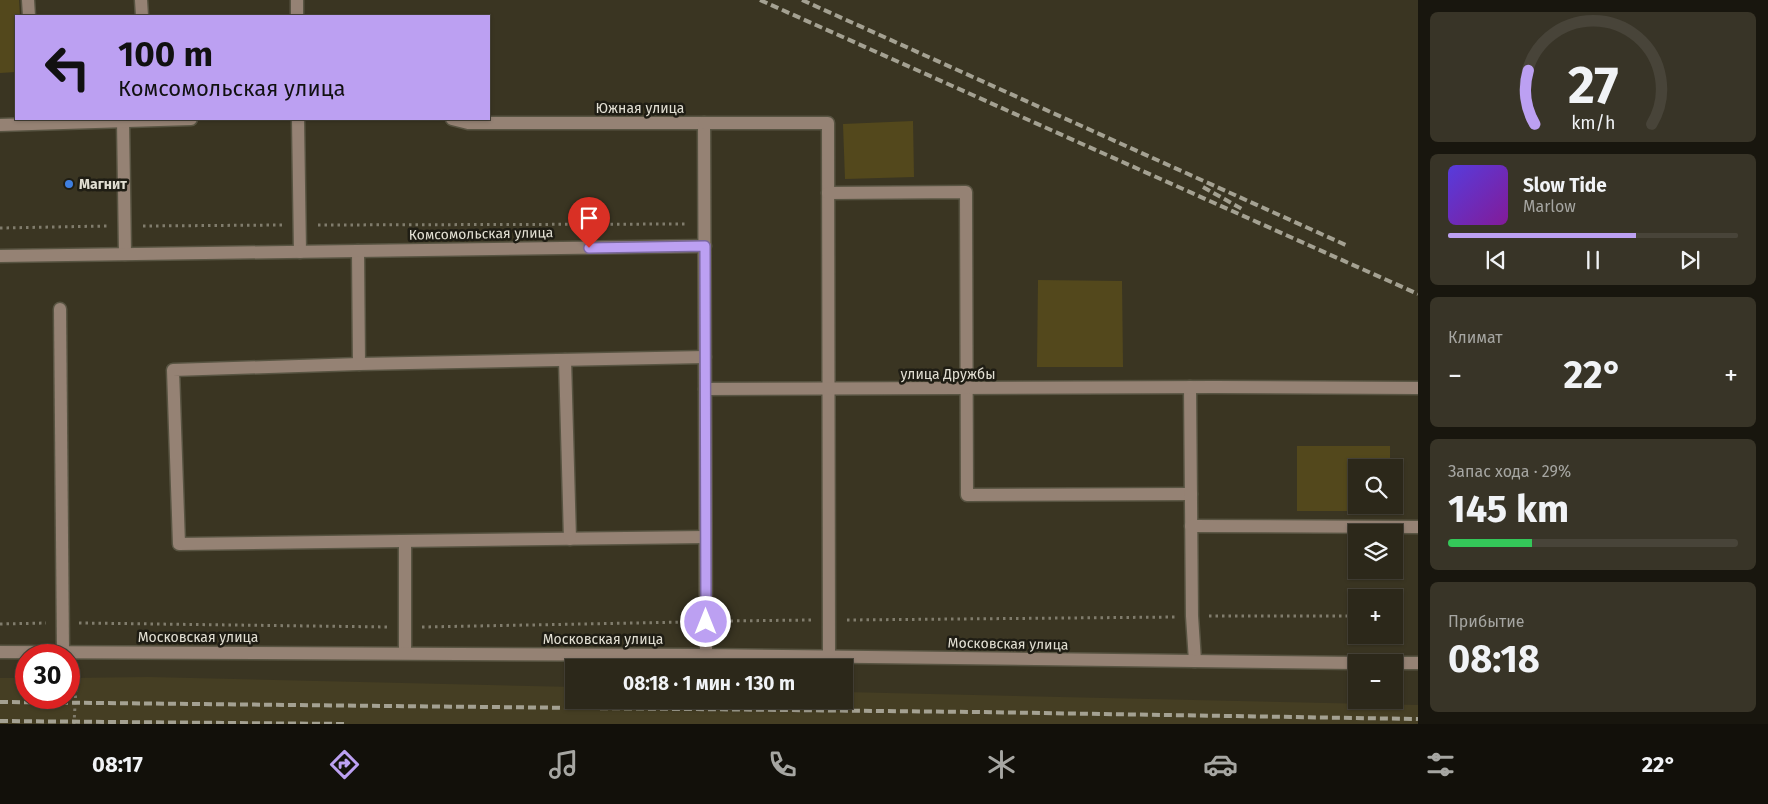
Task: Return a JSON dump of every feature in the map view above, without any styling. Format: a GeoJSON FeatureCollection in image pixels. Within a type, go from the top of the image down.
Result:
{"type":"FeatureCollection","features":[{"type":"Feature","properties":{"kind":"street"},"geometry":{"type":"LineString","coordinates":[[28,0],[29,15]]}},
{"type":"Feature","properties":{"kind":"street"},"geometry":{"type":"LineString","coordinates":[[141,0],[142,15]]}},
{"type":"Feature","properties":{"kind":"street"},"geometry":{"type":"LineString","coordinates":[[297,0],[297,15]]}},
{"type":"Feature","properties":{"kind":"street"},"geometry":{"type":"LineString","coordinates":[[0,125],[123,120],[126,254]]}},
{"type":"Feature","properties":{"kind":"street"},"geometry":{"type":"LineString","coordinates":[[298,120],[300,252]]}},
{"type":"Feature","properties":{"kind":"street","name":"Южная улица"},"geometry":{"type":"LineString","coordinates":[[456,120],[468,123],[828,123],[828,193]]}},
{"type":"Feature","properties":{"kind":"street"},"geometry":{"type":"LineString","coordinates":[[704,123],[706,655]]}},
{"type":"Feature","properties":{"kind":"street"},"geometry":{"type":"LineString","coordinates":[[829,658],[828,193],[966,192],[967,495],[1191,494]]}},
{"type":"Feature","properties":{"kind":"street","name":"Комсомольская улица"},"geometry":{"type":"LineString","coordinates":[[0,256],[705,246]]}},
{"type":"Feature","properties":{"kind":"street"},"geometry":{"type":"LineString","coordinates":[[358,251],[359,364]]}},
{"type":"Feature","properties":{"kind":"street"},"geometry":{"type":"LineString","coordinates":[[60,309],[64,644]]}},
{"type":"Feature","properties":{"kind":"street"},"geometry":{"type":"LineString","coordinates":[[705,357],[173,370],[179,544],[706,537]]}},
{"type":"Feature","properties":{"kind":"street"},"geometry":{"type":"LineString","coordinates":[[565,360],[570,539]]}},
{"type":"Feature","properties":{"kind":"street"},"geometry":{"type":"LineString","coordinates":[[1190,387],[1194,661]]}},
{"type":"Feature","properties":{"kind":"street","name":"улица Дружбы"},"geometry":{"type":"LineString","coordinates":[[705,389],[1418,388]]}},
{"type":"Feature","properties":{"kind":"street"},"geometry":{"type":"LineString","coordinates":[[1191,526],[1418,527]]}},
{"type":"Feature","properties":{"kind":"street"},"geometry":{"type":"LineString","coordinates":[[405,542],[405,653]]}},
{"type":"Feature","properties":{"kind":"street","name":"Московская улица"},"geometry":{"type":"LineString","coordinates":[[80,651],[706,655],[1348,663]]}},
{"type":"Feature","properties":{"kind":"street","name":"Московская улица"},"geometry":{"type":"LineString","coordinates":[[0,652],[15,652]]}},
{"type":"Feature","properties":{"kind":"street"},"geometry":{"type":"LineString","coordinates":[[1403,663],[1418,664]]}},
{"type":"Feature","properties":{"kind":"path"},"geometry":{"type":"LineString","coordinates":[[0,228],[705,224]]}},
{"type":"Feature","properties":{"kind":"path"},"geometry":{"type":"LineString","coordinates":[[0,624],[405,627],[829,620],[1348,616]]}},
{"type":"Feature","properties":{"kind":"path"},"geometry":{"type":"LineString","coordinates":[[74,724],[75,709]]}},
{"type":"Feature","properties":{"kind":"shaded area"},"geometry":{"type":"Polygon","coordinates":[[[0,0],[19,0],[20,15],[15,15],[15,72],[0,73],[0,0]]]}},
{"type":"Feature","properties":{"kind":"shaded area"},"geometry":{"type":"Polygon","coordinates":[[[913,121],[914,177],[845,179],[843,124],[913,121]]]}},
{"type":"Feature","properties":{"kind":"shaded area"},"geometry":{"type":"Polygon","coordinates":[[[1038,280],[1122,281],[1123,367],[1037,367],[1038,280]]]}},
{"type":"Feature","properties":{"kind":"shaded area"},"geometry":{"type":"Polygon","coordinates":[[[1297,446],[1390,446],[1390,459],[1348,459],[1348,511],[1297,511],[1297,446]]]}},
{"type":"Feature","properties":{"kind":"shaded area"},"geometry":{"type":"Polygon","coordinates":[[[149,677],[565,687],[565,709],[853,709],[853,692],[1348,703],[1348,709],[1403,709],[1403,705],[1418,705],[1418,724],[0,724],[0,678],[15,678],[15,709],[80,709],[80,678],[149,677]]]}},
{"type":"Feature","properties":{"kind":"railway"},"geometry":{"type":"LineString","coordinates":[[760,0],[1418,294]]}},
{"type":"Feature","properties":{"kind":"railway"},"geometry":{"type":"LineString","coordinates":[[802,0],[1348,246]]}},
{"type":"Feature","properties":{"kind":"railway"},"geometry":{"type":"LineString","coordinates":[[1203,187],[1242,209]]}},
{"type":"Feature","properties":{"kind":"railway"},"geometry":{"type":"LineString","coordinates":[[0,702],[977,712],[1418,719]]}},
{"type":"Feature","properties":{"kind":"railway"},"geometry":{"type":"LineString","coordinates":[[0,721],[348,724]]}},
{"type":"Feature","properties":{"kind":"place","name":"Магнит"},"geometry":{"type":"Point","coordinates":[69,184]}},
{"type":"Feature","properties":{"kind":"route"},"geometry":{"type":"LineString","coordinates":[[589,248],[705,246],[706,622]]}}]}
